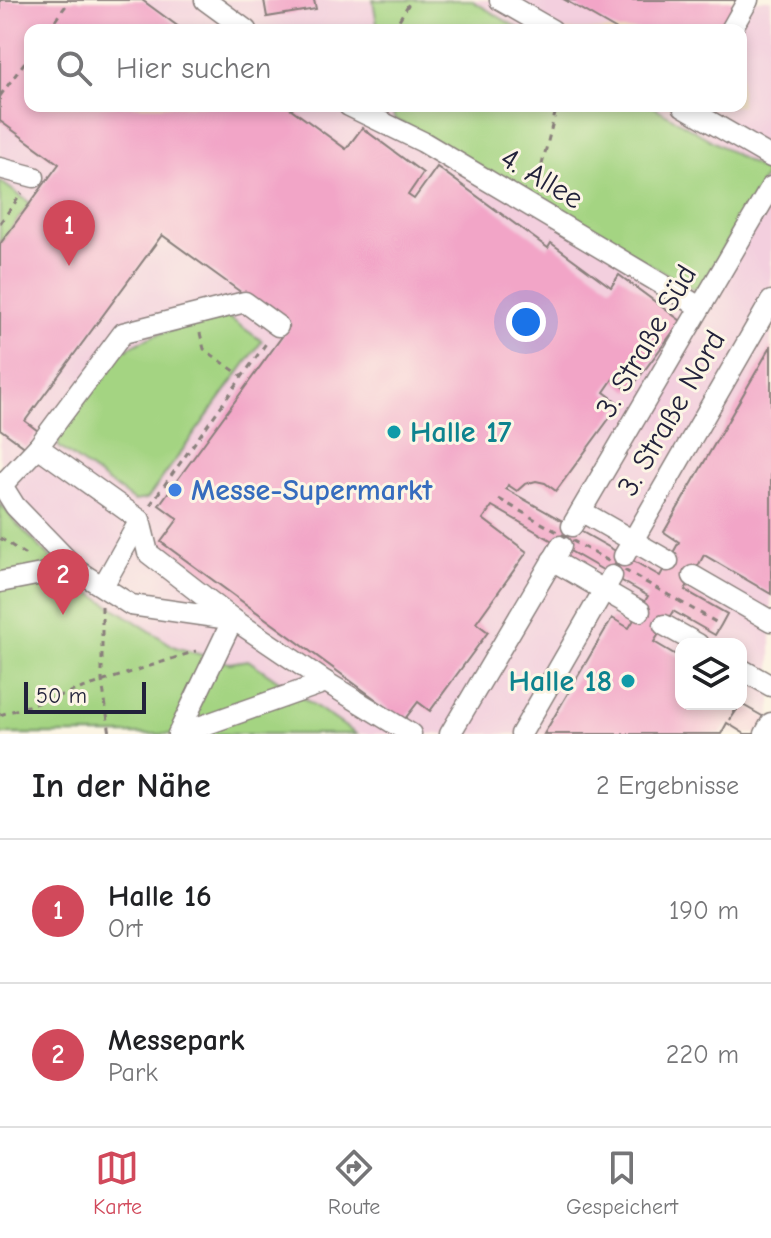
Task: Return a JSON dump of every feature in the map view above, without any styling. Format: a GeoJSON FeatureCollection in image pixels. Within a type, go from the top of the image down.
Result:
{"type":"FeatureCollection","features":[{"type":"Feature","properties":{"kind":"lane"},"geometry":{"type":"LineString","coordinates":[[205,0],[238,24]]}},
{"type":"Feature","properties":{"kind":"lane"},"geometry":{"type":"LineString","coordinates":[[500,0],[542,24]]}},
{"type":"Feature","properties":{"kind":"lane"},"geometry":{"type":"LineString","coordinates":[[734,24],[748,0]]}},
{"type":"Feature","properties":{"kind":"lane","name":"4. Allee"},"geometry":{"type":"LineString","coordinates":[[361,112],[423,142],[700,307]]}},
{"type":"Feature","properties":{"kind":"lane"},"geometry":{"type":"LineString","coordinates":[[694,112],[771,157]]}},
{"type":"Feature","properties":{"kind":"lane"},"geometry":{"type":"LineString","coordinates":[[0,168],[34,177]]}},
{"type":"Feature","properties":{"kind":"lane","name":"3. Straße Süd"},"geometry":{"type":"LineString","coordinates":[[628,548],[577,519],[771,187]]}},
{"type":"Feature","properties":{"kind":"lane","name":"3. Straße Nord"},"geometry":{"type":"LineString","coordinates":[[628,548],[771,301]]}},
{"type":"Feature","properties":{"kind":"lane"},"geometry":{"type":"LineString","coordinates":[[233,619],[131,605],[78,571],[15,506],[1,484],[38,447],[123,333],[245,302],[278,326]]}},
{"type":"Feature","properties":{"kind":"lane"},"geometry":{"type":"LineString","coordinates":[[38,447],[140,520],[148,553],[233,619],[326,682],[411,734]]}},
{"type":"Feature","properties":{"kind":"lane"},"geometry":{"type":"LineString","coordinates":[[103,586],[140,520]]}},
{"type":"Feature","properties":{"kind":"lane"},"geometry":{"type":"LineString","coordinates":[[628,548],[668,561]]}},
{"type":"Feature","properties":{"kind":"lane"},"geometry":{"type":"LineString","coordinates":[[450,734],[556,553],[608,583],[640,611]]}},
{"type":"Feature","properties":{"kind":"lane"},"geometry":{"type":"LineString","coordinates":[[0,582],[62,570],[78,571]]}},
{"type":"Feature","properties":{"kind":"lane"},"geometry":{"type":"LineString","coordinates":[[693,576],[771,621]]}},
{"type":"Feature","properties":{"kind":"lane"},"geometry":{"type":"LineString","coordinates":[[521,734],[608,583]]}},
{"type":"Feature","properties":{"kind":"lane"},"geometry":{"type":"LineString","coordinates":[[178,734],[233,619]]}},
{"type":"Feature","properties":{"kind":"lane"},"geometry":{"type":"LineString","coordinates":[[664,625],[687,638]]}},
{"type":"Feature","properties":{"kind":"lane"},"geometry":{"type":"LineString","coordinates":[[747,672],[771,686]]}},
{"type":"Feature","properties":{"kind":"lane"},"geometry":{"type":"LineString","coordinates":[[178,734],[326,682]]}},
{"type":"Feature","properties":{"kind":"lane"},"geometry":{"type":"LineString","coordinates":[[765,734],[771,723]]}},
{"type":"Feature","properties":{"kind":"path"},"geometry":{"type":"LineString","coordinates":[[52,24],[70,0]]}},
{"type":"Feature","properties":{"kind":"path"},"geometry":{"type":"LineString","coordinates":[[397,24],[411,0]]}},
{"type":"Feature","properties":{"kind":"path"},"geometry":{"type":"LineString","coordinates":[[0,96],[24,63]]}},
{"type":"Feature","properties":{"kind":"path"},"geometry":{"type":"LineString","coordinates":[[532,207],[556,112]]}},
{"type":"Feature","properties":{"kind":"path"},"geometry":{"type":"LineString","coordinates":[[0,223],[34,177]]}},
{"type":"Feature","properties":{"kind":"path"},"geometry":{"type":"LineString","coordinates":[[197,314],[204,349],[243,377]]}},
{"type":"Feature","properties":{"kind":"path"},"geometry":{"type":"LineString","coordinates":[[140,520],[278,326]]}},
{"type":"Feature","properties":{"kind":"path"},"geometry":{"type":"LineString","coordinates":[[499,499],[721,625]]}},
{"type":"Feature","properties":{"kind":"path"},"geometry":{"type":"LineString","coordinates":[[0,538],[34,560]]}},
{"type":"Feature","properties":{"kind":"path"},"geometry":{"type":"LineString","coordinates":[[103,586],[102,681],[110,734]]}},
{"type":"Feature","properties":{"kind":"path"},"geometry":{"type":"LineString","coordinates":[[0,715],[223,643]]}},
{"type":"Feature","properties":{"kind":"shaded area"},"geometry":{"type":"Polygon","coordinates":[[[0,0],[771,0],[771,734],[0,734],[0,0]]]}},
{"type":"Feature","properties":{"kind":"green space"},"geometry":{"type":"Polygon","coordinates":[[[373,0],[471,0],[511,24],[377,24],[373,0]]]}},
{"type":"Feature","properties":{"kind":"green space"},"geometry":{"type":"Polygon","coordinates":[[[393,112],[662,112],[767,173],[698,292],[394,118],[393,112]]]}},
{"type":"Feature","properties":{"kind":"green space"},"geometry":{"type":"Polygon","coordinates":[[[0,181],[30,203],[0,244],[0,181]]]}},
{"type":"Feature","properties":{"kind":"green space"},"geometry":{"type":"Polygon","coordinates":[[[228,317],[262,341],[147,499],[134,501],[59,447],[57,438],[113,360],[125,350],[167,331],[228,317]]]}},
{"type":"Feature","properties":{"kind":"green space"},"geometry":{"type":"Polygon","coordinates":[[[0,503],[77,584],[175,647],[229,663],[248,660],[356,734],[0,734],[0,503]]]}},
{"type":"Feature","properties":{"kind":"building"},"geometry":{"type":"Polygon","coordinates":[[[0,0],[142,0],[175,24],[24,24],[24,112],[295,112],[346,149],[362,128],[423,173],[408,195],[414,199],[437,167],[548,248],[551,243],[611,287],[619,275],[681,321],[629,391],[613,379],[604,392],[620,404],[556,491],[536,481],[525,484],[517,491],[508,485],[506,489],[660,576],[679,542],[664,532],[771,346],[771,594],[704,555],[685,590],[727,614],[721,625],[715,635],[673,611],[654,642],[675,654],[675,710],[735,710],[730,720],[737,710],[747,710],[747,707],[771,721],[771,734],[745,734],[727,723],[721,734],[544,734],[612,618],[629,628],[648,596],[492,506],[483,519],[527,552],[476,623],[488,632],[430,711],[418,702],[404,720],[161,542],[178,519],[159,505],[289,327],[162,235],[25,421],[38,431],[26,448],[0,429],[0,244],[59,164],[0,121],[0,0]]]}},
{"type":"Feature","properties":{"kind":"building"},"geometry":{"type":"Polygon","coordinates":[[[264,0],[314,0],[316,9],[267,17],[264,0]]]}},
{"type":"Feature","properties":{"kind":"building"},"geometry":{"type":"Polygon","coordinates":[[[565,0],[740,0],[726,24],[607,24],[565,0]]]}},
{"type":"Feature","properties":{"kind":"place","name":"Halle 16"},"geometry":{"type":"Point","coordinates":[69,266]}},
{"type":"Feature","properties":{"kind":"place","name":"Halle 17"},"geometry":{"type":"Point","coordinates":[394,432]}},
{"type":"Feature","properties":{"kind":"place","name":"Messe-Supermarkt"},"geometry":{"type":"Point","coordinates":[175,490]}},
{"type":"Feature","properties":{"kind":"place","name":"Messepark"},"geometry":{"type":"Point","coordinates":[63,615]}},
{"type":"Feature","properties":{"kind":"place","name":"Halle 18"},"geometry":{"type":"Point","coordinates":[628,681]}}]}
